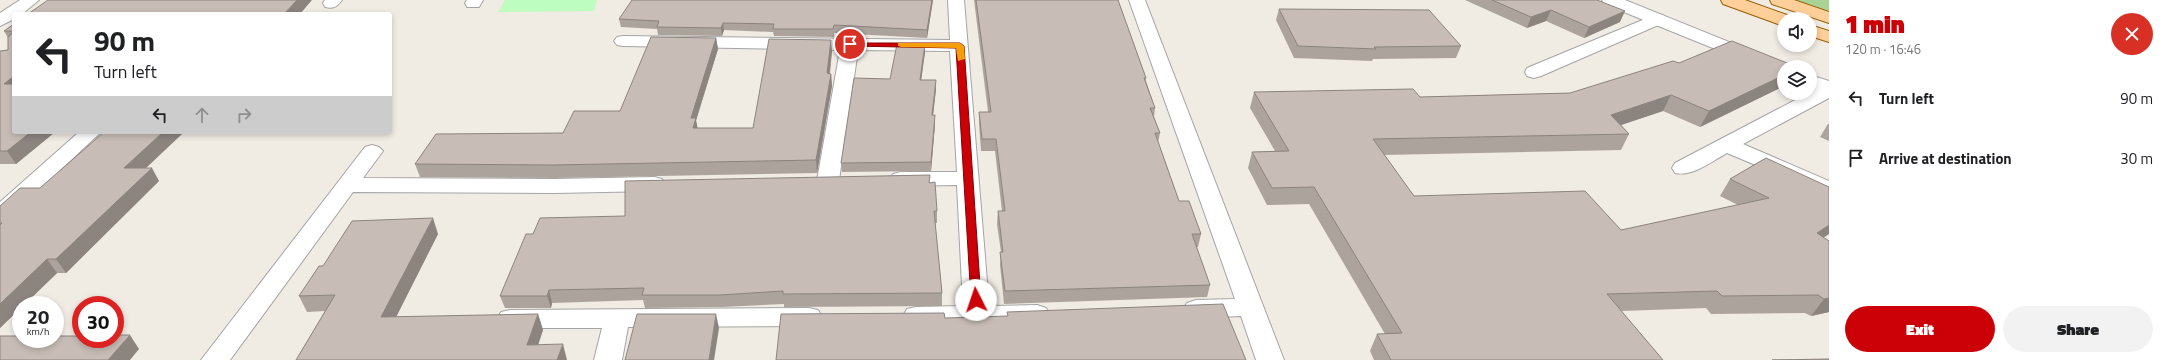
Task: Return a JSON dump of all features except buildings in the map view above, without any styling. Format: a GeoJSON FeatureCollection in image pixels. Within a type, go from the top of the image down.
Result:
{"type":"FeatureCollection","features":[{"type":"Feature","properties":{"kind":"main road"},"geometry":{"type":"LineString","coordinates":[[1729,0],[1777,17]]}},
{"type":"Feature","properties":{"kind":"main road"},"geometry":{"type":"LineString","coordinates":[[1778,0],[1829,18]]}},
{"type":"Feature","properties":{"kind":"main road"},"geometry":{"type":"LineString","coordinates":[[1817,33],[1829,37]]}},
{"type":"Feature","properties":{"kind":"street"},"geometry":{"type":"LineString","coordinates":[[13,12],[31,0]]}},
{"type":"Feature","properties":{"kind":"street"},"geometry":{"type":"LineString","coordinates":[[956,0],[977,316]]}},
{"type":"Feature","properties":{"kind":"street"},"geometry":{"type":"LineString","coordinates":[[1137,0],[1270,360]]}},
{"type":"Feature","properties":{"kind":"street"},"geometry":{"type":"LineString","coordinates":[[1610,0],[1777,67]]}},
{"type":"Feature","properties":{"kind":"street"},"geometry":{"type":"LineString","coordinates":[[0,21],[12,13]]}},
{"type":"Feature","properties":{"kind":"street"},"geometry":{"type":"LineString","coordinates":[[1534,72],[1657,19]]}},
{"type":"Feature","properties":{"kind":"street"},"geometry":{"type":"LineString","coordinates":[[623,41],[960,46]]}},
{"type":"Feature","properties":{"kind":"street"},"geometry":{"type":"LineString","coordinates":[[828,180],[850,44]]}},
{"type":"Feature","properties":{"kind":"street"},"geometry":{"type":"LineString","coordinates":[[1817,84],[1829,89]]}},
{"type":"Feature","properties":{"kind":"street"},"geometry":{"type":"LineString","coordinates":[[1683,168],[1829,89]]}},
{"type":"Feature","properties":{"kind":"street"},"geometry":{"type":"LineString","coordinates":[[0,214],[89,134]]}},
{"type":"Feature","properties":{"kind":"street"},"geometry":{"type":"LineString","coordinates":[[1726,145],[1829,189]]}},
{"type":"Feature","properties":{"kind":"street"},"geometry":{"type":"LineString","coordinates":[[215,360],[348,185],[372,151]]}},
{"type":"Feature","properties":{"kind":"street"},"geometry":{"type":"LineString","coordinates":[[883,179],[968,178]]}},
{"type":"Feature","properties":{"kind":"street"},"geometry":{"type":"LineString","coordinates":[[805,181],[852,180]]}},
{"type":"Feature","properties":{"kind":"street"},"geometry":{"type":"LineString","coordinates":[[348,185],[555,186],[672,184]]}},
{"type":"Feature","properties":{"kind":"street"},"geometry":{"type":"LineString","coordinates":[[1172,310],[1250,307]]}},
{"type":"Feature","properties":{"kind":"street"},"geometry":{"type":"LineString","coordinates":[[891,316],[977,316],[1063,313]]}},
{"type":"Feature","properties":{"kind":"street"},"geometry":{"type":"LineString","coordinates":[[495,319],[836,317]]}},
{"type":"Feature","properties":{"kind":"street"},"geometry":{"type":"LineString","coordinates":[[608,360],[617,318]]}},
{"type":"Feature","properties":{"kind":"green space"},"geometry":{"type":"Polygon","coordinates":[[[505,0],[597,0],[594,11],[498,12],[505,0]]]}},
{"type":"Feature","properties":{"kind":"green space"},"geometry":{"type":"Polygon","coordinates":[[[1796,0],[1829,0],[1829,12],[1796,0]]]}},
{"type":"Feature","properties":{"kind":"slow traffic"},"geometry":{"type":"LineString","coordinates":[[901,45],[960,46],[961,59]]}},
{"type":"Feature","properties":{"kind":"route"},"geometry":{"type":"LineString","coordinates":[[850,44],[960,46],[976,300]]}}]}
